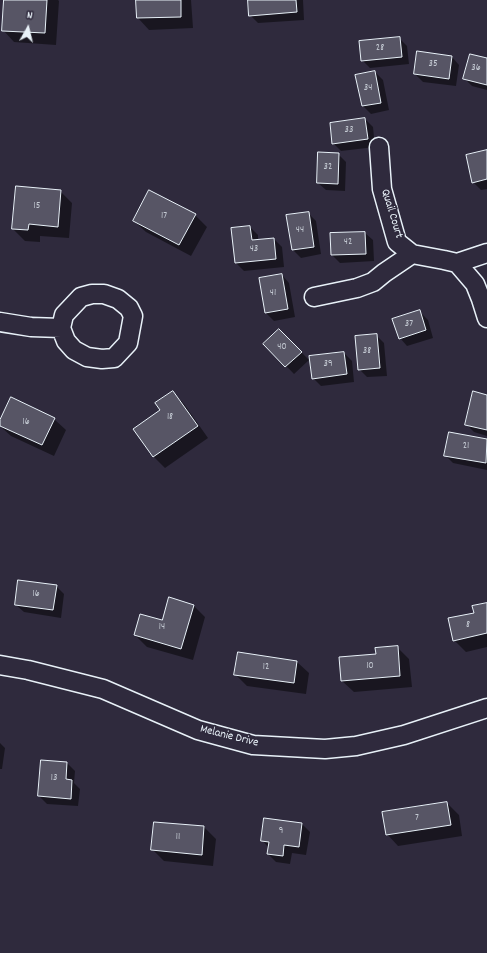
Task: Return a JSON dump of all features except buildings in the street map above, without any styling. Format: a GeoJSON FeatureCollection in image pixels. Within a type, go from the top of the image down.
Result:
{"type":"FeatureCollection","features":[{"type":"Feature","properties":{"kind":"street","name":"Quail Court"},"geometry":{"type":"LineString","coordinates":[[379,147],[382,189],[398,242],[412,254]]}},
{"type":"Feature","properties":{"kind":"street"},"geometry":{"type":"LineString","coordinates":[[314,297],[357,288],[374,282],[384,273],[412,254],[457,263],[487,253]]}},
{"type":"Feature","properties":{"kind":"street"},"geometry":{"type":"LineString","coordinates":[[457,263],[475,284],[487,318]]}},
{"type":"Feature","properties":{"kind":"street"},"geometry":{"type":"LineString","coordinates":[[0,322],[31,327],[61,328]]}},
{"type":"Feature","properties":{"kind":"street","name":"Melanie Drive"},"geometry":{"type":"LineString","coordinates":[[0,665],[28,670],[103,689],[198,730],[253,745],[325,749],[356,746],[404,735],[487,708]]}}]}
